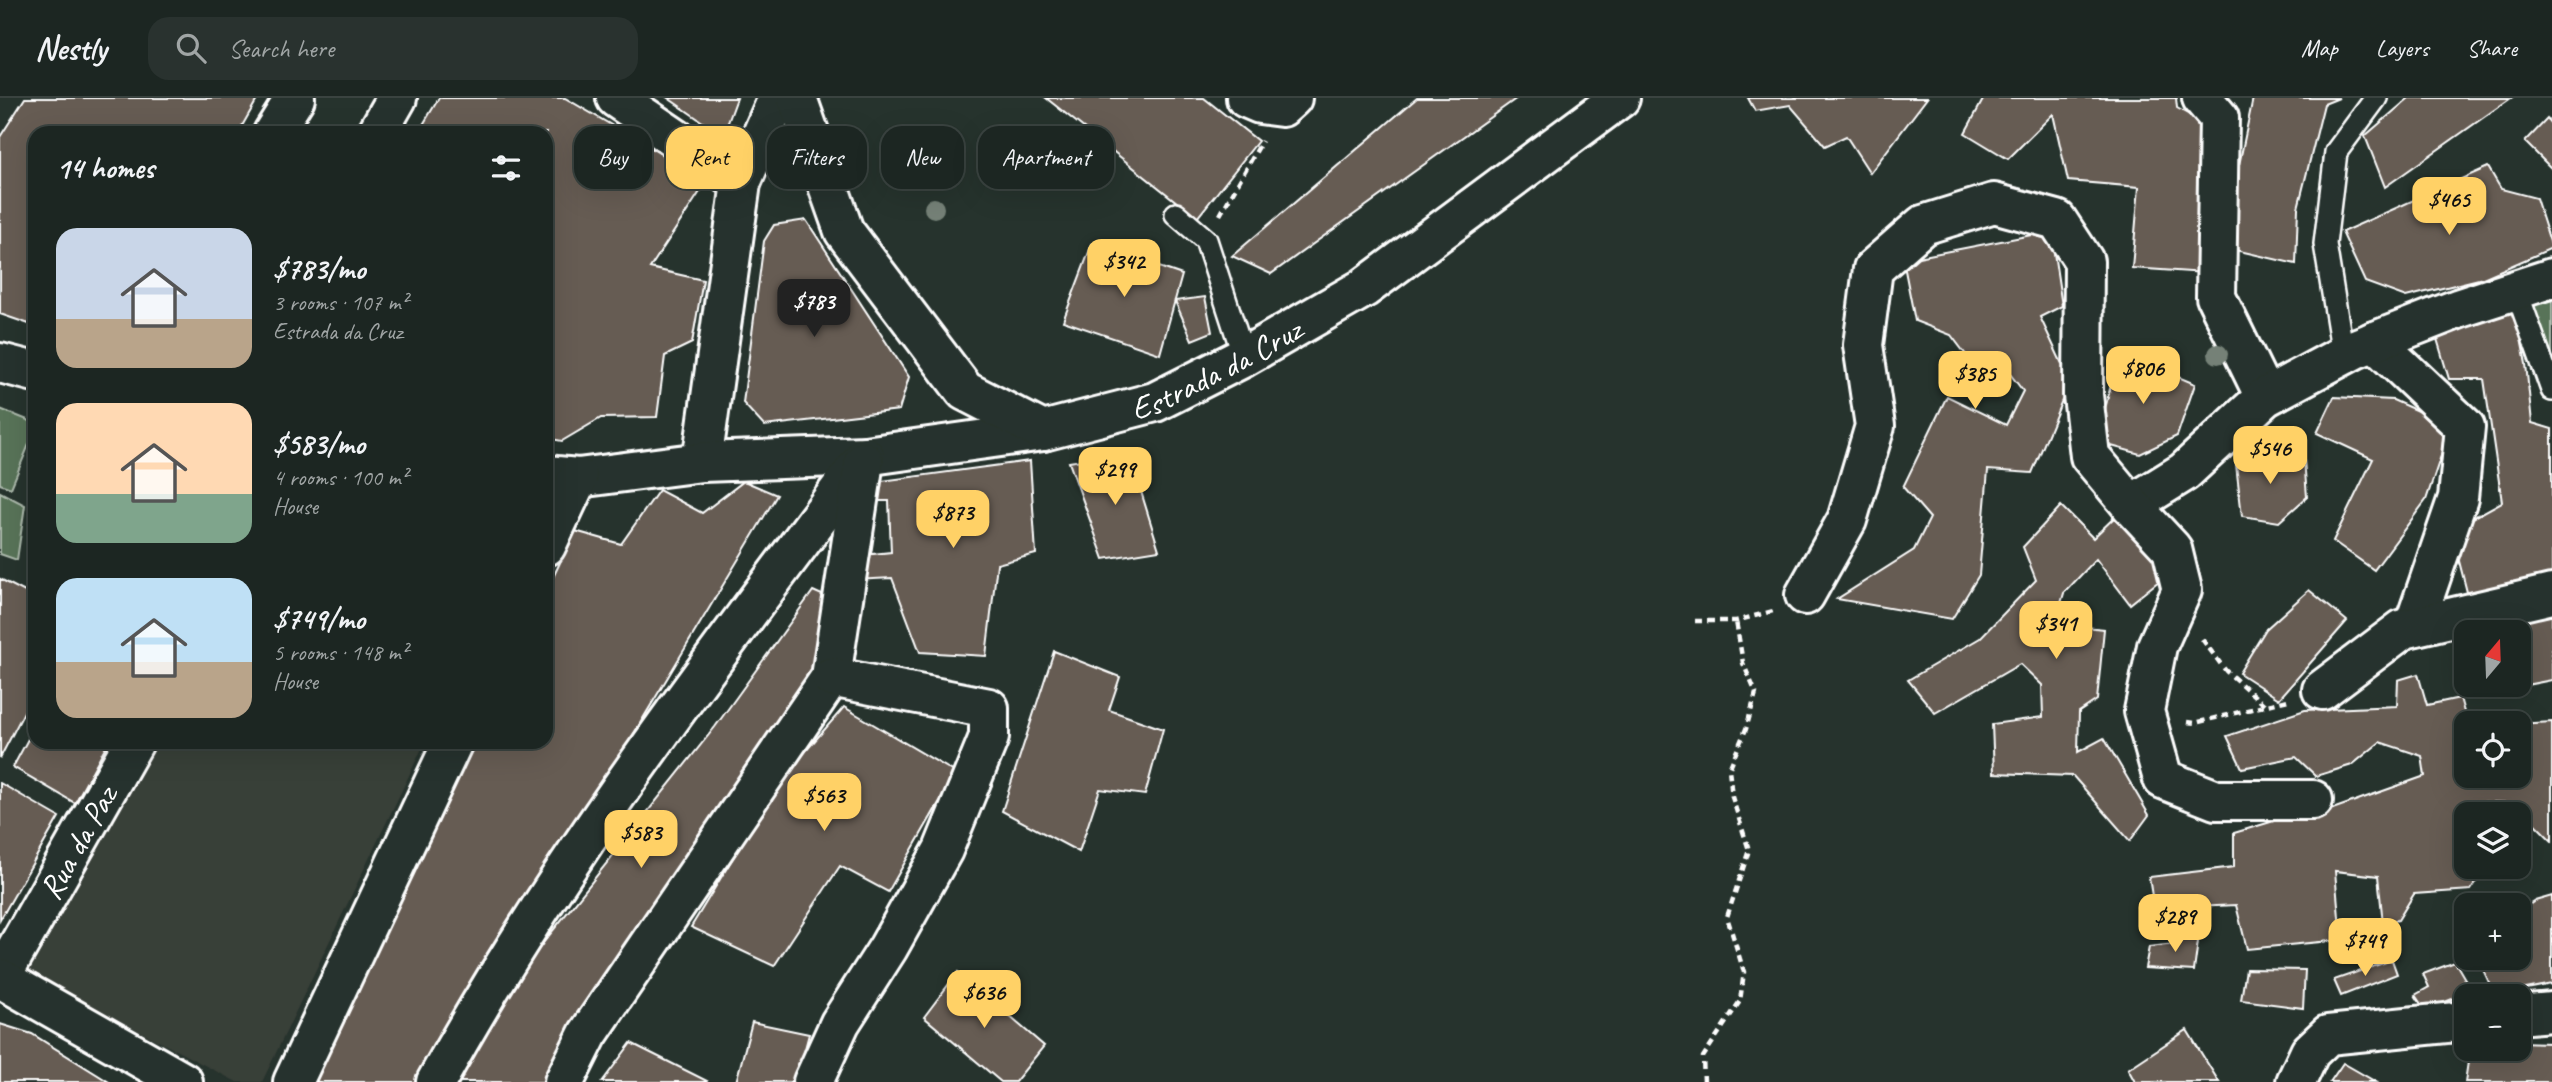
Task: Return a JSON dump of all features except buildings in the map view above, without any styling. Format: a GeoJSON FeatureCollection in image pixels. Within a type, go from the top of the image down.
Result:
{"type":"FeatureCollection","features":[{"type":"Feature","properties":{"kind":"street"},"geometry":{"type":"LineString","coordinates":[[277,126],[295,98]]}},
{"type":"Feature","properties":{"kind":"street"},"geometry":{"type":"LineString","coordinates":[[381,126],[397,98]]}},
{"type":"Feature","properties":{"kind":"street"},"geometry":{"type":"LineString","coordinates":[[616,98],[666,132]]}},
{"type":"Feature","properties":{"kind":"street"},"geometry":{"type":"LineString","coordinates":[[753,155],[778,98]]}},
{"type":"Feature","properties":{"kind":"street"},"geometry":{"type":"LineString","coordinates":[[797,98],[844,231],[965,391],[1043,430]]}},
{"type":"Feature","properties":{"kind":"street","name":"Estrada da Cruz"},"geometry":{"type":"LineString","coordinates":[[562,477],[702,462],[865,456],[1043,430],[1155,402],[1244,357],[1364,288],[1620,98]]}},
{"type":"Feature","properties":{"kind":"street"},"geometry":{"type":"LineString","coordinates":[[2202,98],[2219,118],[2216,297],[2265,397]]}},
{"type":"Feature","properties":{"kind":"street"},"geometry":{"type":"LineString","coordinates":[[702,462],[740,189]]}},
{"type":"Feature","properties":{"kind":"street"},"geometry":{"type":"LineString","coordinates":[[1805,595],[1847,520],[1875,426],[1863,345],[1873,269],[1923,225],[1994,203],[2057,220],[2084,261],[2083,396],[2090,456],[2172,549],[2182,590],[2157,646],[2144,711],[2162,779],[2216,800],[2313,800]]}},
{"type":"Feature","properties":{"kind":"street"},"geometry":{"type":"LineString","coordinates":[[2131,505],[2184,472],[2265,397],[2358,348],[2460,308],[2552,278]]}},
{"type":"Feature","properties":{"kind":"street"},"geometry":{"type":"LineString","coordinates":[[2358,348],[2465,427],[2458,498],[2414,626]]}},
{"type":"Feature","properties":{"kind":"street"},"geometry":{"type":"LineString","coordinates":[[0,363],[28,370]]}},
{"type":"Feature","properties":{"kind":"street"},"geometry":{"type":"LineString","coordinates":[[564,1082],[588,1034],[831,677],[865,456]]}},
{"type":"Feature","properties":{"kind":"street"},"geometry":{"type":"LineString","coordinates":[[436,1082],[480,1001],[660,730],[865,456]]}},
{"type":"Feature","properties":{"kind":"street"},"geometry":{"type":"LineString","coordinates":[[553,515],[562,477]]}},
{"type":"Feature","properties":{"kind":"street"},"geometry":{"type":"LineString","coordinates":[[2322,690],[2403,629],[2552,594]]}},
{"type":"Feature","properties":{"kind":"street"},"geometry":{"type":"LineString","coordinates":[[813,1082],[840,1023],[888,948],[943,850],[989,737],[989,708],[831,677]]}},
{"type":"Feature","properties":{"kind":"street","name":"Rua da Paz"},"geometry":{"type":"LineString","coordinates":[[0,978],[130,749]]}},
{"type":"Feature","properties":{"kind":"street"},"geometry":{"type":"LineString","coordinates":[[293,1082],[450,749]]}},
{"type":"Feature","properties":{"kind":"street"},"geometry":{"type":"LineString","coordinates":[[0,978],[183,1082]]}},
{"type":"Feature","properties":{"kind":"street"},"geometry":{"type":"LineString","coordinates":[[2531,1014],[2552,1012]]}},
{"type":"Feature","properties":{"kind":"street"},"geometry":{"type":"LineString","coordinates":[[2296,1082],[2310,1052],[2328,1035],[2454,1022]]}},
{"type":"Feature","properties":{"kind":"lane"},"geometry":{"type":"LineString","coordinates":[[2358,348],[2325,244],[2336,152],[2376,98]]}},
{"type":"Feature","properties":{"kind":"lane"},"geometry":{"type":"LineString","coordinates":[[1176,214],[1206,240],[1244,357]]}},
{"type":"Feature","properties":{"kind":"lane"},"geometry":{"type":"LineString","coordinates":[[2516,290],[2552,390]]}},
{"type":"Feature","properties":{"kind":"path"},"geometry":{"type":"LineString","coordinates":[[1206,240],[1274,101]]}},
{"type":"Feature","properties":{"kind":"path"},"geometry":{"type":"LineString","coordinates":[[1695,621],[1736,621],[1781,610],[1805,595]]}},
{"type":"Feature","properties":{"kind":"path"},"geometry":{"type":"LineString","coordinates":[[2176,603],[2226,671],[2267,706]]}},
{"type":"Feature","properties":{"kind":"path"},"geometry":{"type":"LineString","coordinates":[[1704,1082],[1703,1057],[1740,1001],[1744,972],[1727,917],[1749,850],[1732,797],[1729,769],[1746,729],[1756,693],[1743,663],[1736,621]]}},
{"type":"Feature","properties":{"kind":"path"},"geometry":{"type":"LineString","coordinates":[[2144,711],[2195,723],[2322,690]]}},
{"type":"Feature","properties":{"kind":"shaded area"},"geometry":{"type":"Polygon","coordinates":[[[155,749],[422,749],[262,1082],[237,1082],[27,973],[109,823],[155,749]]]}},
{"type":"Feature","properties":{"kind":"green space"},"geometry":{"type":"Polygon","coordinates":[[[2552,290],[2552,355],[2529,298],[2552,290]]]}},
{"type":"Feature","properties":{"kind":"green space"},"geometry":{"type":"Polygon","coordinates":[[[0,409],[28,420],[28,447],[11,488],[0,484],[0,409]]]}},
{"type":"Feature","properties":{"kind":"green space"},"geometry":{"type":"Polygon","coordinates":[[[0,492],[25,505],[17,560],[0,554],[0,492]]]}}]}
